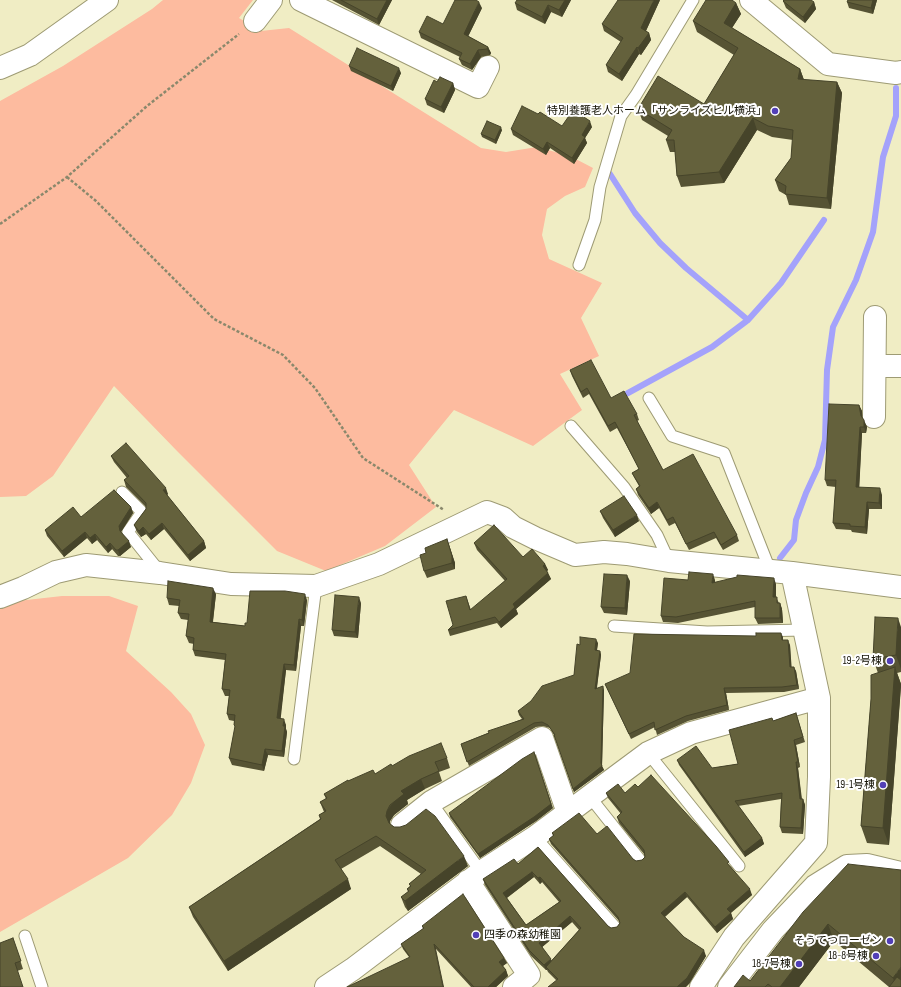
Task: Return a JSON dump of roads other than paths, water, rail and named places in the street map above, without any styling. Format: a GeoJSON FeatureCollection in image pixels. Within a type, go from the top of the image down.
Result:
{"type":"FeatureCollection","features":[{"type":"Feature","properties":{"kind":"street"},"geometry":{"type":"LineString","coordinates":[[0,68],[30,55],[107,0]]}},
{"type":"Feature","properties":{"kind":"street"},"geometry":{"type":"LineString","coordinates":[[255,21],[272,0]]}},
{"type":"Feature","properties":{"kind":"street"},"geometry":{"type":"LineString","coordinates":[[301,0],[478,87],[488,67]]}},
{"type":"Feature","properties":{"kind":"street"},"geometry":{"type":"LineString","coordinates":[[761,3],[828,64],[896,73],[901,72]]}},
{"type":"Feature","properties":{"kind":"street"},"geometry":{"type":"LineString","coordinates":[[874,417],[875,317]]}},
{"type":"Feature","properties":{"kind":"street"},"geometry":{"type":"LineString","coordinates":[[875,366],[901,366]]}},
{"type":"Feature","properties":{"kind":"street"},"geometry":{"type":"LineString","coordinates":[[0,596],[23,588],[56,572],[86,565],[160,573],[231,584],[316,586],[380,564],[488,512],[504,518],[513,527],[535,538],[575,555],[604,552],[627,554],[669,561],[770,570],[901,587]]}},
{"type":"Feature","properties":{"kind":"street"},"geometry":{"type":"LineString","coordinates":[[701,987],[734,937],[816,843],[819,777],[819,698],[792,573]]}},
{"type":"Feature","properties":{"kind":"street"},"geometry":{"type":"LineString","coordinates":[[326,987],[353,969],[475,876],[535,837],[648,753],[691,733],[819,698]]}},
{"type":"Feature","properties":{"kind":"street"},"geometry":{"type":"LineString","coordinates":[[402,825],[431,802],[542,738],[568,813]]}},
{"type":"Feature","properties":{"kind":"street"},"geometry":{"type":"LineString","coordinates":[[729,987],[773,930],[815,886],[847,866],[867,864],[901,873]]}},
{"type":"Feature","properties":{"kind":"street"},"geometry":{"type":"LineString","coordinates":[[475,876],[530,975],[514,987]]}},
{"type":"Feature","properties":{"kind":"lane"},"geometry":{"type":"LineString","coordinates":[[579,265],[596,220],[600,187],[621,116],[636,95],[693,0]]}},
{"type":"Feature","properties":{"kind":"lane"},"geometry":{"type":"LineString","coordinates":[[649,398],[672,436],[724,453],[770,570]]}},
{"type":"Feature","properties":{"kind":"lane"},"geometry":{"type":"LineString","coordinates":[[571,426],[624,487],[657,535],[669,561]]}},
{"type":"Feature","properties":{"kind":"lane"},"geometry":{"type":"LineString","coordinates":[[122,492],[142,512],[128,532],[160,573]]}},
{"type":"Feature","properties":{"kind":"lane"},"geometry":{"type":"LineString","coordinates":[[294,759],[316,586]]}},
{"type":"Feature","properties":{"kind":"lane"},"geometry":{"type":"LineString","coordinates":[[614,626],[707,632],[804,630]]}},
{"type":"Feature","properties":{"kind":"lane"},"geometry":{"type":"LineString","coordinates":[[648,753],[739,866]]}},
{"type":"Feature","properties":{"kind":"lane"},"geometry":{"type":"LineString","coordinates":[[590,797],[640,860]]}},
{"type":"Feature","properties":{"kind":"lane"},"geometry":{"type":"LineString","coordinates":[[431,802],[475,876]]}},
{"type":"Feature","properties":{"kind":"lane"},"geometry":{"type":"LineString","coordinates":[[535,837],[615,927]]}},
{"type":"Feature","properties":{"kind":"lane"},"geometry":{"type":"LineString","coordinates":[[25,936],[42,987]]}},
{"type":"Feature","properties":{"kind":"waterway"},"geometry":{"type":"LineString","coordinates":[[780,558],[794,540],[796,520],[818,467],[825,440],[827,370],[833,327],[856,280],[873,232],[883,157],[896,116],[896,88]]}},
{"type":"Feature","properties":{"kind":"waterway"},"geometry":{"type":"LineString","coordinates":[[610,174],[635,213],[660,243],[686,268],[748,320]]}},
{"type":"Feature","properties":{"kind":"waterway"},"geometry":{"type":"LineString","coordinates":[[628,393],[712,347],[748,320],[781,283],[824,220]]}},
{"type":"Feature","properties":{"kind":"place","name":"特別養護老人ホーム「サンライズヒル横浜」"},"geometry":{"type":"Point","coordinates":[775,111]}},
{"type":"Feature","properties":{"kind":"place","name":"19-2号棟"},"geometry":{"type":"Point","coordinates":[890,661]}},
{"type":"Feature","properties":{"kind":"place","name":"19-1号棟"},"geometry":{"type":"Point","coordinates":[883,785]}},
{"type":"Feature","properties":{"kind":"place","name":"四季の森幼稚園"},"geometry":{"type":"Point","coordinates":[476,935]}},
{"type":"Feature","properties":{"kind":"place","name":"そうてつローゼン"},"geometry":{"type":"Point","coordinates":[890,941]}},
{"type":"Feature","properties":{"kind":"place","name":"18-8号棟"},"geometry":{"type":"Point","coordinates":[876,956]}},
{"type":"Feature","properties":{"kind":"place","name":"18-7号棟"},"geometry":{"type":"Point","coordinates":[799,964]}}]}
